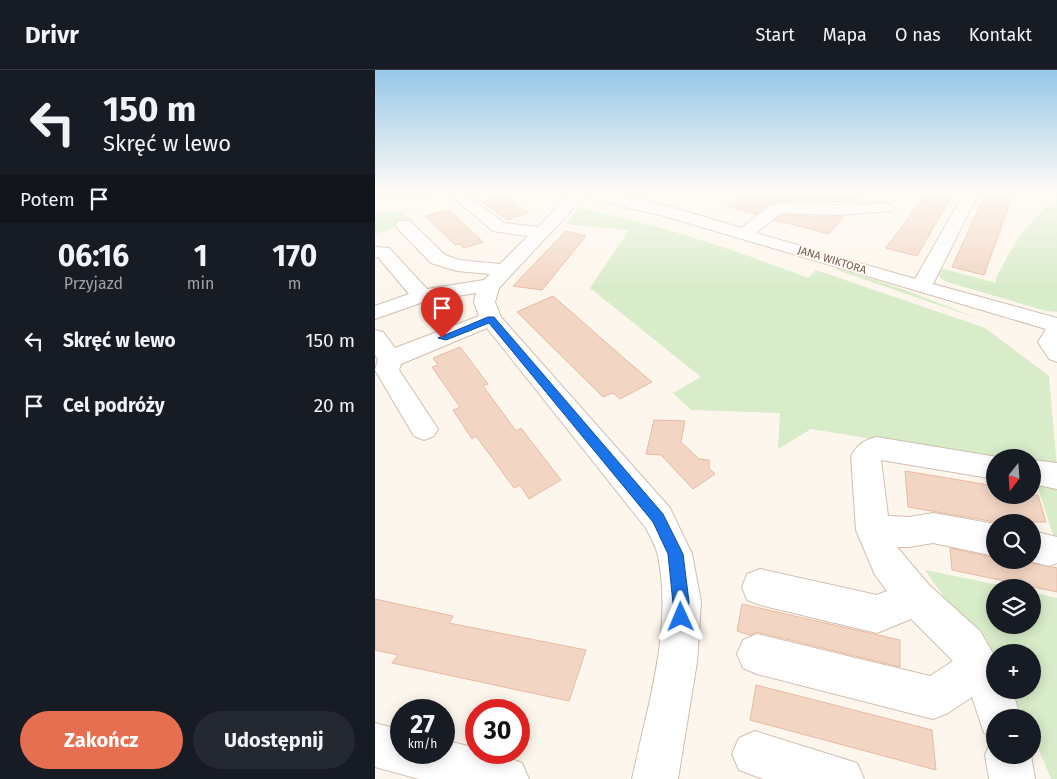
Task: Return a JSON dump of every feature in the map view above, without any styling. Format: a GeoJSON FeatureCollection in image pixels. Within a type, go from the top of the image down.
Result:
{"type":"FeatureCollection","features":[{"type":"Feature","properties":{"kind":"street"},"geometry":{"type":"LineString","coordinates":[[494,223],[499,227],[539,232]]}},
{"type":"Feature","properties":{"kind":"street"},"geometry":{"type":"LineString","coordinates":[[547,223],[497,278],[484,299],[484,305],[491,319],[658,518],[675,554],[682,602],[677,662],[655,779]]}},
{"type":"Feature","properties":{"kind":"street","name":"JANA WIKTORA"},"geometry":{"type":"LineString","coordinates":[[707,223],[921,287],[1055,337]]}},
{"type":"Feature","properties":{"kind":"street"},"geometry":{"type":"LineString","coordinates":[[744,234],[758,223]]}},
{"type":"Feature","properties":{"kind":"street"},"geometry":{"type":"LineString","coordinates":[[921,287],[955,223]]}},
{"type":"Feature","properties":{"kind":"street"},"geometry":{"type":"LineString","coordinates":[[404,225],[438,259],[497,278]]}},
{"type":"Feature","properties":{"kind":"street"},"geometry":{"type":"LineString","coordinates":[[375,252],[383,252],[422,296]]}},
{"type":"Feature","properties":{"kind":"street"},"geometry":{"type":"LineString","coordinates":[[375,314],[422,296],[497,278]]}},
{"type":"Feature","properties":{"kind":"street"},"geometry":{"type":"LineString","coordinates":[[390,359],[491,319]]}},
{"type":"Feature","properties":{"kind":"street"},"geometry":{"type":"LineString","coordinates":[[375,337],[390,359],[387,370],[424,429]]}},
{"type":"Feature","properties":{"kind":"street"},"geometry":{"type":"LineString","coordinates":[[986,465],[876,448],[866,456],[873,530],[887,562],[916,598],[966,644],[992,692],[997,709]]}},
{"type":"Feature","properties":{"kind":"street"},"geometry":{"type":"LineString","coordinates":[[1041,473],[1057,476]]}},
{"type":"Feature","properties":{"kind":"street"},"geometry":{"type":"LineString","coordinates":[[873,530],[909,532],[933,528],[986,538]]}},
{"type":"Feature","properties":{"kind":"street"},"geometry":{"type":"LineString","coordinates":[[760,587],[877,614],[916,598]]}},
{"type":"Feature","properties":{"kind":"street"},"geometry":{"type":"LineString","coordinates":[[757,654],[933,698],[979,669]]}},
{"type":"Feature","properties":{"kind":"street"},"geometry":{"type":"LineString","coordinates":[[375,746],[390,749]]}},
{"type":"Feature","properties":{"kind":"street"},"geometry":{"type":"LineString","coordinates":[[755,754],[841,779]]}},
{"type":"Feature","properties":{"kind":"street"},"geometry":{"type":"LineString","coordinates":[[449,764],[507,779]]}},
{"type":"Feature","properties":{"kind":"street"},"geometry":{"type":"LineString","coordinates":[[1010,764],[1012,779]]}},
{"type":"Feature","properties":{"kind":"green space"},"geometry":{"type":"Polygon","coordinates":[[[375,223],[410,223],[375,234],[375,223]]]}},
{"type":"Feature","properties":{"kind":"green space"},"geometry":{"type":"Polygon","coordinates":[[[641,223],[695,238],[808,278],[816,270],[985,328],[1049,376],[1057,467],[1041,466],[1041,449],[986,449],[986,458],[811,429],[778,449],[780,413],[691,410],[673,393],[701,377],[590,288],[629,230],[566,224],[641,223]]]}},
{"type":"Feature","properties":{"kind":"green space"},"geometry":{"type":"Polygon","coordinates":[[[1031,223],[1057,223],[1057,312],[1046,311],[944,281],[939,276],[940,268],[996,283],[996,278],[1008,255],[1031,223]]]}},
{"type":"Feature","properties":{"kind":"green space"},"geometry":{"type":"Polygon","coordinates":[[[839,268],[905,290],[979,319],[834,269],[839,268]]]}},
{"type":"Feature","properties":{"kind":"green space"},"geometry":{"type":"Polygon","coordinates":[[[1041,483],[1057,485],[1057,547],[1041,497],[1041,483]]]}},
{"type":"Feature","properties":{"kind":"green space"},"geometry":{"type":"Polygon","coordinates":[[[925,570],[986,582],[986,634],[1041,634],[1041,594],[1057,598],[1057,779],[1051,779],[1041,755],[1041,709],[1020,709],[1014,699],[1041,699],[1041,644],[986,644],[986,657],[925,570]]]}},
{"type":"Feature","properties":{"kind":"building"},"geometry":{"type":"Polygon","coordinates":[[[432,223],[463,223],[483,242],[464,248],[459,244],[455,245],[432,223]]]}},
{"type":"Feature","properties":{"kind":"building"},"geometry":{"type":"Polygon","coordinates":[[[787,223],[838,223],[829,234],[787,223]]]}},
{"type":"Feature","properties":{"kind":"building"},"geometry":{"type":"Polygon","coordinates":[[[904,223],[936,223],[917,256],[886,248],[904,223]]]}},
{"type":"Feature","properties":{"kind":"building"},"geometry":{"type":"Polygon","coordinates":[[[972,223],[1003,223],[984,275],[952,267],[972,223]]]}},
{"type":"Feature","properties":{"kind":"building"},"geometry":{"type":"Polygon","coordinates":[[[566,231],[586,236],[542,290],[513,286],[566,231]]]}},
{"type":"Feature","properties":{"kind":"building"},"geometry":{"type":"Polygon","coordinates":[[[553,296],[652,382],[620,399],[613,393],[603,397],[517,312],[553,296]]]}},
{"type":"Feature","properties":{"kind":"building"},"geometry":{"type":"Polygon","coordinates":[[[460,347],[488,384],[483,386],[516,431],[521,428],[561,480],[529,499],[520,485],[514,488],[476,436],[472,439],[453,410],[460,407],[432,367],[438,365],[433,358],[460,347]]]}},
{"type":"Feature","properties":{"kind":"building"},"geometry":{"type":"Polygon","coordinates":[[[654,420],[685,421],[681,442],[699,459],[709,460],[709,468],[715,474],[693,489],[661,455],[646,454],[654,420]]]}},
{"type":"Feature","properties":{"kind":"building"},"geometry":{"type":"Polygon","coordinates":[[[905,471],[986,484],[986,504],[1041,504],[1046,522],[1041,522],[1041,514],[986,514],[986,520],[908,507],[905,471]]]}},
{"type":"Feature","properties":{"kind":"building"},"geometry":{"type":"Polygon","coordinates":[[[950,548],[986,556],[986,569],[1041,569],[1041,565],[1057,568],[1057,592],[1041,589],[1041,579],[995,579],[952,570],[950,548]]]}},
{"type":"Feature","properties":{"kind":"building"},"geometry":{"type":"Polygon","coordinates":[[[375,599],[453,616],[449,623],[586,650],[569,701],[392,663],[398,655],[375,650],[375,599]]]}},
{"type":"Feature","properties":{"kind":"building"},"geometry":{"type":"Polygon","coordinates":[[[742,604],[900,640],[900,667],[757,632],[750,635],[737,631],[742,604]]]}},
{"type":"Feature","properties":{"kind":"building"},"geometry":{"type":"Polygon","coordinates":[[[756,685],[932,730],[936,770],[750,720],[756,685]]]}},
{"type":"Feature","properties":{"kind":"route"},"geometry":{"type":"LineString","coordinates":[[442,338],[491,319],[658,518],[675,554],[682,602],[681,617]]}}]}
